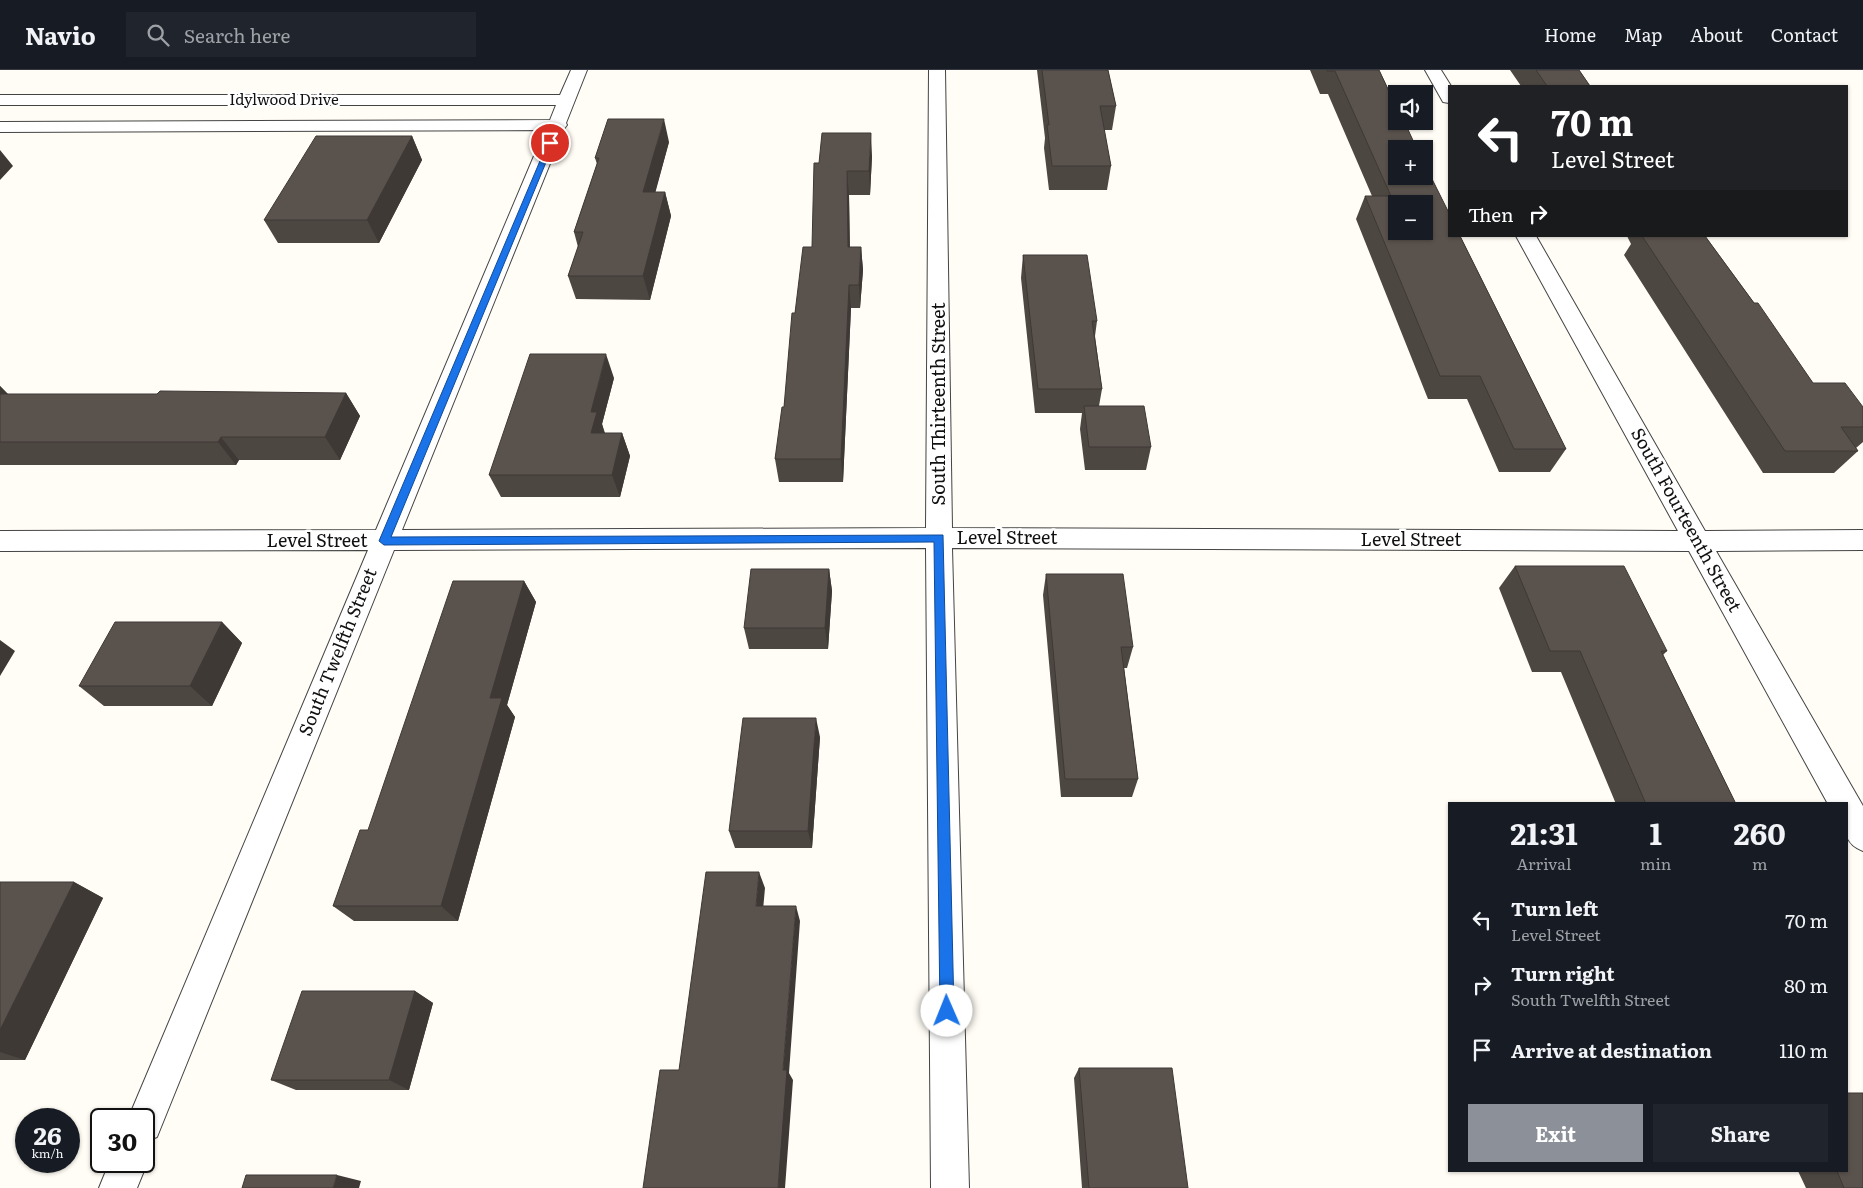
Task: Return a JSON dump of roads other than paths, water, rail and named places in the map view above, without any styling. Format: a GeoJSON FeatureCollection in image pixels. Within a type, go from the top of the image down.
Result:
{"type":"FeatureCollection","features":[{"type":"Feature","properties":{"kind":"street","name":"South Twelfth Street"},"geometry":{"type":"LineString","coordinates":[[151,1108],[558,125],[579,70]]}},
{"type":"Feature","properties":{"kind":"street","name":"South Thirteenth Street"},"geometry":{"type":"LineString","coordinates":[[937,70],[939,538],[950,1188]]}},
{"type":"Feature","properties":{"kind":"street"},"geometry":{"type":"LineString","coordinates":[[1433,70],[1448,96]]}},
{"type":"Feature","properties":{"kind":"street","name":"Idylwood Drive"},"geometry":{"type":"LineString","coordinates":[[0,100],[568,100]]}},
{"type":"Feature","properties":{"kind":"street","name":"Idylwood Drive"},"geometry":{"type":"LineString","coordinates":[[0,127],[558,125]]}},
{"type":"Feature","properties":{"kind":"street","name":"South Fourteenth Street"},"geometry":{"type":"LineString","coordinates":[[1527,237],[1844,802]]}},
{"type":"Feature","properties":{"kind":"street","name":"Level Street"},"geometry":{"type":"LineString","coordinates":[[0,541],[939,538],[1863,540]]}},
{"type":"Feature","properties":{"kind":"street","name":"South Fourteenth Street"},"geometry":{"type":"LineString","coordinates":[[1848,809],[1863,836]]}},
{"type":"Feature","properties":{"kind":"street"},"geometry":{"type":"LineString","coordinates":[[118,1188],[124,1173]]}}]}
